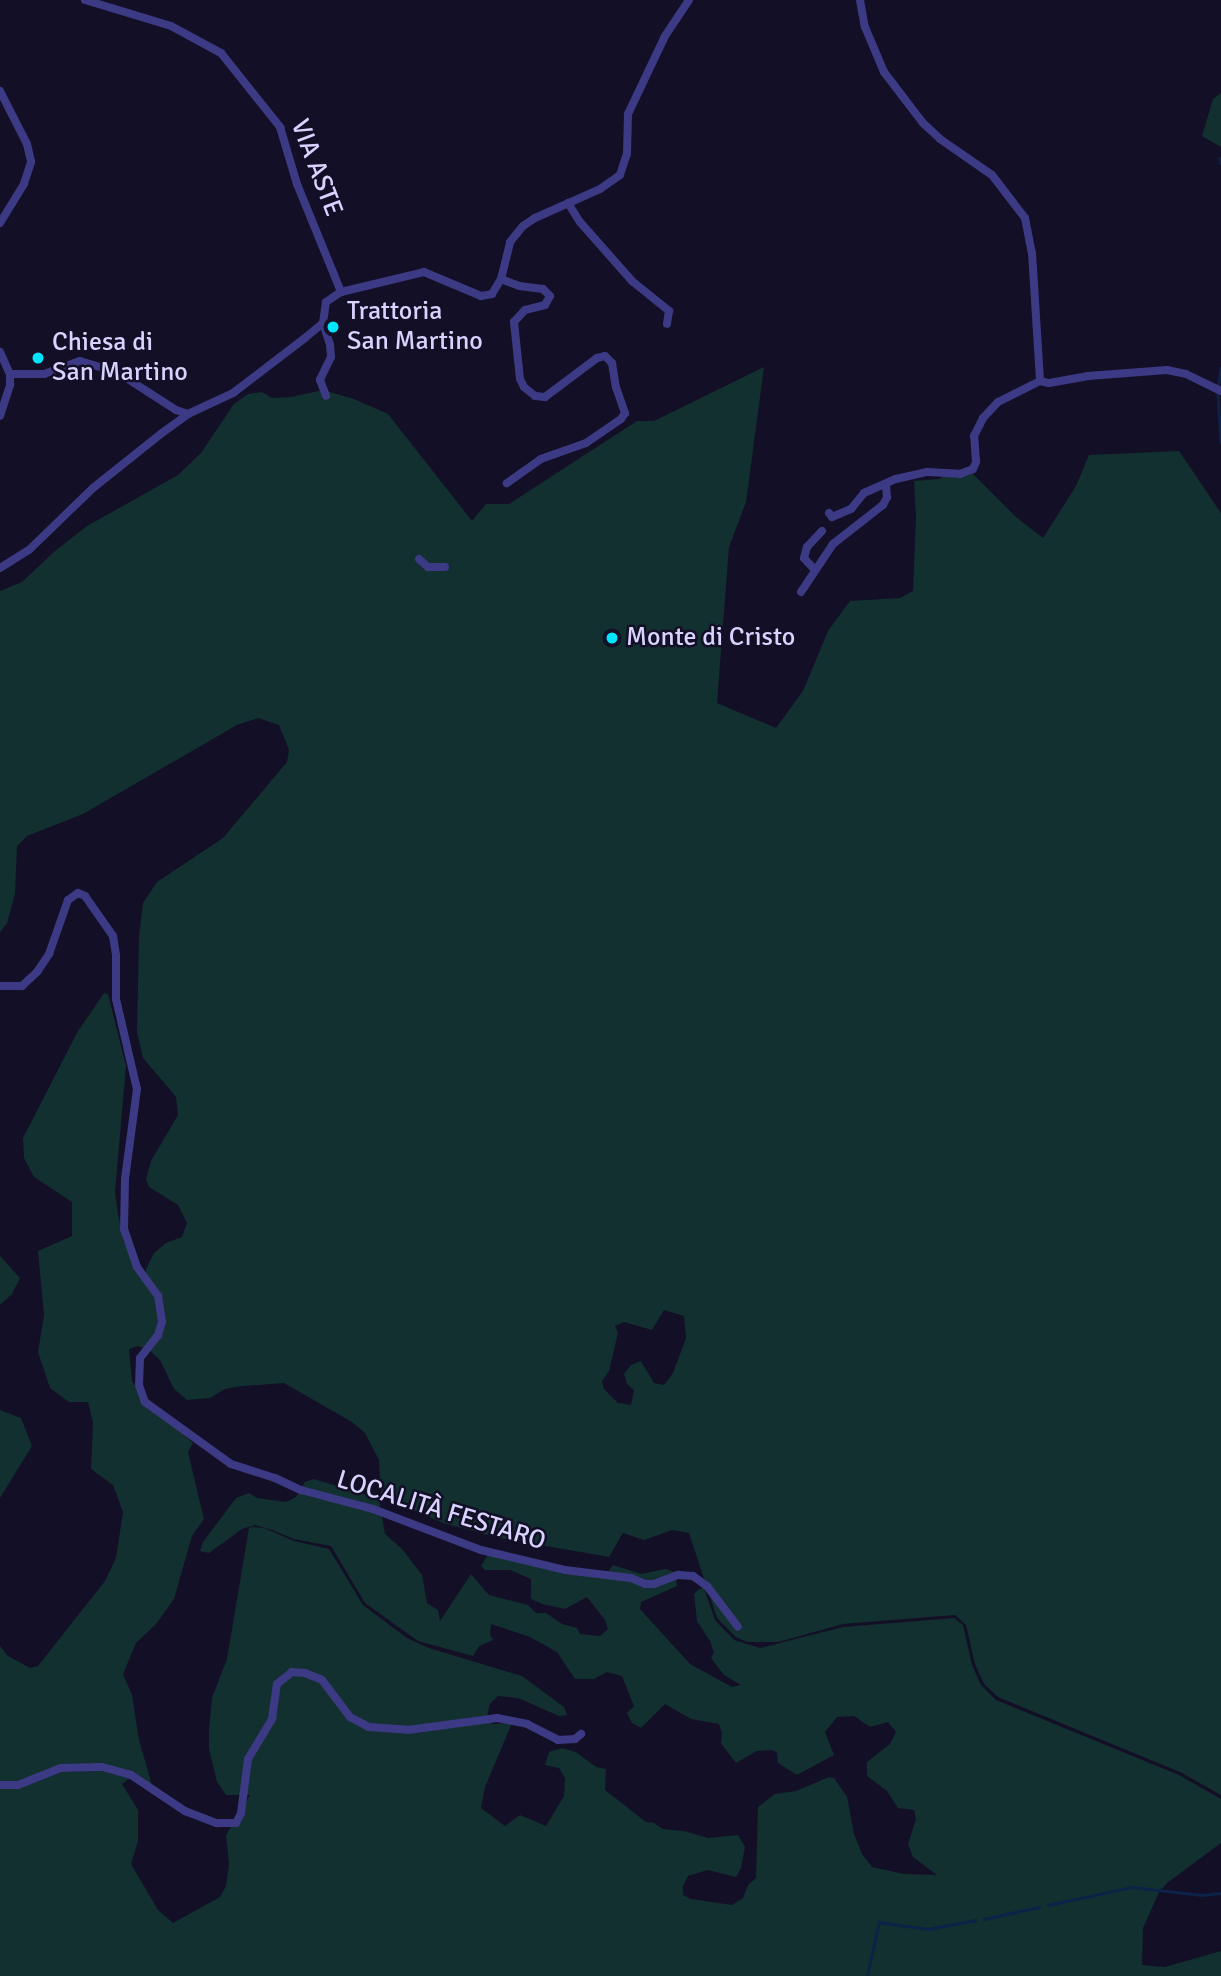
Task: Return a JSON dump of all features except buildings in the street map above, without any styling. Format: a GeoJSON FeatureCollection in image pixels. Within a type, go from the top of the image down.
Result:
{"type":"FeatureCollection","features":[{"type":"Feature","properties":{"kind":"street","name":"VIA ASTE"},"geometry":{"type":"LineString","coordinates":[[85,0],[171,26],[221,53],[281,127],[297,184],[341,292]]}},
{"type":"Feature","properties":{"kind":"street"},"geometry":{"type":"LineString","coordinates":[[326,396],[320,380],[331,357],[323,323],[326,302],[341,292],[424,272],[487,296],[498,288],[510,242],[523,226],[600,190],[620,175],[627,154],[628,114],[665,36],[689,0]]}},
{"type":"Feature","properties":{"kind":"street"},"geometry":{"type":"LineString","coordinates":[[860,0],[865,27],[884,72],[923,123],[940,139],[992,175],[1025,218],[1032,253],[1040,381]]}},
{"type":"Feature","properties":{"kind":"street"},"geometry":{"type":"LineString","coordinates":[[0,91],[27,144],[31,162],[24,184],[0,223]]}},
{"type":"Feature","properties":{"kind":"street"},"geometry":{"type":"LineString","coordinates":[[568,203],[580,222],[632,281],[669,312],[667,324]]}},
{"type":"Feature","properties":{"kind":"street"},"geometry":{"type":"LineString","coordinates":[[501,279],[519,286],[543,289],[550,296],[545,305],[525,310],[514,322],[520,379],[524,387],[535,396],[545,397],[590,363],[605,356],[612,363],[616,387],[625,413],[621,419],[586,443],[541,459],[507,483]]}},
{"type":"Feature","properties":{"kind":"street"},"geometry":{"type":"LineString","coordinates":[[0,568],[29,550],[93,488],[188,414],[233,393],[323,323]]}},
{"type":"Feature","properties":{"kind":"street"},"geometry":{"type":"LineString","coordinates":[[0,352],[10,374],[10,385],[0,416]]}},
{"type":"Feature","properties":{"kind":"street"},"geometry":{"type":"LineString","coordinates":[[10,374],[44,374],[80,361],[117,372],[176,410],[188,414]]}},
{"type":"Feature","properties":{"kind":"street"},"geometry":{"type":"LineString","coordinates":[[829,513],[832,517],[851,509],[864,493],[896,479],[922,472],[960,474],[973,469],[976,462],[974,436],[983,418],[998,402],[1040,381],[1049,383],[1088,376],[1167,370],[1186,374],[1218,390]]}},
{"type":"Feature","properties":{"kind":"street"},"geometry":{"type":"LineString","coordinates":[[801,592],[843,535],[883,505],[887,497],[886,485]]}},
{"type":"Feature","properties":{"kind":"street"},"geometry":{"type":"LineString","coordinates":[[816,570],[804,558],[807,547],[822,531]]}},
{"type":"Feature","properties":{"kind":"street"},"geometry":{"type":"LineString","coordinates":[[419,559],[428,567],[445,567]]}},
{"type":"Feature","properties":{"kind":"street","name":"LOCALITÀ FESTARO"},"geometry":{"type":"LineString","coordinates":[[0,986],[22,986],[37,972],[49,954],[68,900],[75,894],[83,894],[113,936],[116,999],[136,1089],[125,1179],[124,1229],[137,1267],[158,1296],[162,1322],[158,1335],[141,1358],[141,1397],[231,1464],[275,1478],[301,1490],[373,1509],[411,1526],[505,1557],[565,1570],[631,1578],[645,1584],[654,1584],[678,1575],[693,1576],[708,1586],[738,1627]]}},
{"type":"Feature","properties":{"kind":"street"},"geometry":{"type":"LineString","coordinates":[[0,1785],[18,1785],[61,1768],[102,1767],[131,1775],[185,1811],[216,1823],[236,1823],[241,1813],[248,1759],[272,1719],[277,1684],[292,1672],[305,1673],[322,1680],[350,1717],[369,1727],[408,1730],[497,1718],[527,1724],[558,1740],[575,1739],[581,1734]]}},
{"type":"Feature","properties":{"kind":"green space"},"geometry":{"type":"Polygon","coordinates":[[[1221,93],[1221,147],[1202,136],[1213,99],[1221,93]]]}},
{"type":"Feature","properties":{"kind":"green space"},"geometry":{"type":"Polygon","coordinates":[[[764,367],[746,502],[729,547],[717,703],[776,728],[803,691],[828,631],[850,601],[900,598],[913,591],[916,517],[914,481],[939,479],[952,472],[972,473],[1017,518],[1043,538],[1076,486],[1089,455],[1179,451],[1221,513],[1221,1795],[1180,1772],[998,1697],[984,1684],[975,1664],[966,1625],[955,1615],[843,1624],[778,1642],[747,1642],[736,1637],[717,1618],[689,1533],[672,1530],[644,1540],[623,1533],[609,1557],[495,1537],[443,1523],[381,1496],[379,1460],[365,1433],[352,1422],[284,1383],[242,1386],[225,1389],[210,1398],[187,1400],[174,1389],[160,1360],[148,1349],[137,1346],[129,1349],[132,1381],[145,1401],[193,1443],[188,1452],[204,1519],[192,1536],[174,1599],[156,1624],[136,1643],[123,1674],[132,1695],[139,1740],[152,1785],[129,1771],[88,1763],[17,1783],[0,1783],[0,1646],[8,1656],[30,1668],[38,1666],[105,1581],[116,1558],[123,1512],[113,1485],[91,1469],[93,1423],[88,1402],[69,1402],[50,1388],[38,1352],[44,1315],[38,1251],[72,1236],[72,1202],[34,1177],[24,1158],[23,1138],[78,1031],[104,993],[108,994],[126,1066],[115,1192],[124,1242],[146,1279],[146,1269],[154,1253],[166,1243],[182,1237],[187,1223],[178,1205],[149,1187],[146,1179],[151,1161],[178,1115],[176,1097],[143,1058],[137,1032],[139,936],[143,903],[157,882],[223,838],[287,762],[289,750],[279,725],[258,718],[237,725],[83,814],[27,836],[17,846],[15,894],[7,923],[0,932],[0,591],[22,582],[87,526],[178,475],[201,453],[234,404],[248,394],[262,392],[272,398],[291,397],[323,390],[354,399],[388,414],[472,521],[486,504],[509,504],[637,421],[654,421],[764,367]],[[664,1310],[652,1330],[624,1322],[615,1326],[618,1333],[609,1371],[602,1381],[604,1389],[618,1403],[631,1405],[634,1390],[627,1384],[624,1374],[631,1365],[641,1361],[654,1383],[664,1385],[673,1373],[686,1338],[684,1316],[664,1310]]]}},
{"type":"Feature","properties":{"kind":"green space"},"geometry":{"type":"Polygon","coordinates":[[[0,1256],[20,1278],[12,1294],[0,1305],[0,1256]]]}},
{"type":"Feature","properties":{"kind":"green space"},"geometry":{"type":"Polygon","coordinates":[[[0,1410],[21,1418],[32,1446],[0,1498],[0,1410]]]}},
{"type":"Feature","properties":{"kind":"green space"},"geometry":{"type":"Polygon","coordinates":[[[314,1479],[379,1499],[385,1534],[402,1549],[422,1575],[427,1603],[438,1610],[440,1621],[471,1574],[489,1595],[528,1605],[536,1613],[546,1613],[562,1624],[577,1628],[580,1634],[600,1636],[608,1629],[605,1620],[587,1597],[565,1609],[542,1604],[531,1599],[531,1579],[510,1570],[485,1570],[481,1566],[490,1551],[547,1566],[607,1573],[613,1565],[641,1574],[665,1569],[675,1572],[677,1586],[641,1602],[640,1609],[690,1664],[732,1687],[741,1685],[724,1675],[711,1658],[714,1653],[710,1641],[697,1621],[694,1594],[699,1589],[704,1588],[715,1620],[734,1640],[760,1648],[843,1627],[954,1618],[963,1625],[972,1665],[981,1685],[996,1700],[1179,1775],[1221,1799],[1221,1843],[1167,1883],[1159,1892],[1143,1928],[1142,1965],[1165,1967],[1221,1951],[1221,1976],[0,1976],[0,1789],[19,1788],[62,1772],[101,1771],[130,1778],[122,1784],[138,1810],[138,1841],[131,1864],[158,1910],[173,1923],[220,1897],[226,1886],[229,1864],[226,1835],[250,1795],[226,1795],[217,1782],[209,1749],[209,1729],[212,1698],[227,1659],[251,1527],[264,1528],[294,1541],[329,1549],[363,1605],[407,1638],[429,1648],[522,1676],[564,1707],[567,1715],[559,1716],[518,1698],[498,1696],[490,1704],[486,1720],[492,1724],[512,1723],[485,1787],[481,1808],[505,1826],[520,1815],[546,1826],[564,1796],[565,1778],[559,1768],[545,1765],[549,1752],[562,1748],[576,1752],[596,1767],[606,1769],[605,1790],[646,1822],[654,1823],[663,1829],[684,1831],[708,1838],[738,1835],[745,1847],[741,1868],[736,1877],[708,1870],[688,1876],[683,1886],[683,1895],[691,1899],[732,1905],[743,1898],[748,1885],[756,1878],[758,1807],[775,1794],[796,1791],[829,1777],[834,1778],[847,1797],[854,1834],[862,1854],[872,1867],[904,1874],[937,1875],[913,1857],[908,1844],[916,1819],[914,1810],[898,1808],[887,1791],[867,1776],[867,1762],[890,1744],[896,1732],[888,1722],[870,1727],[854,1716],[837,1717],[825,1732],[834,1755],[797,1775],[778,1763],[777,1753],[772,1750],[757,1751],[736,1763],[721,1743],[719,1724],[691,1719],[665,1704],[641,1728],[632,1723],[627,1713],[634,1706],[622,1676],[607,1672],[594,1679],[575,1679],[557,1652],[530,1637],[491,1624],[490,1634],[493,1640],[479,1646],[473,1656],[418,1641],[365,1603],[331,1546],[294,1539],[272,1530],[255,1525],[242,1529],[209,1553],[200,1551],[203,1542],[236,1498],[249,1493],[257,1498],[286,1502],[296,1497],[305,1482],[314,1479]]]}},
{"type":"Feature","properties":{"kind":"waterway"},"geometry":{"type":"LineString","coordinates":[[1220,158],[1221,163]]}},
{"type":"Feature","properties":{"kind":"waterway"},"geometry":{"type":"LineString","coordinates":[[1218,386],[1221,368]]}},
{"type":"Feature","properties":{"kind":"waterway"},"geometry":{"type":"LineString","coordinates":[[1218,393],[1221,442]]}},
{"type":"Feature","properties":{"kind":"waterway"},"geometry":{"type":"LineString","coordinates":[[1048,1905],[1132,1887],[1202,1895],[1221,1893]]}},
{"type":"Feature","properties":{"kind":"waterway"},"geometry":{"type":"LineString","coordinates":[[984,1919],[1039,1907]]}},
{"type":"Feature","properties":{"kind":"waterway"},"geometry":{"type":"LineString","coordinates":[[867,1976],[879,1922],[928,1929],[975,1920]]}},
{"type":"Feature","properties":{"kind":"place","name":"Trattoria San Martino"},"geometry":{"type":"Point","coordinates":[333,327]}},
{"type":"Feature","properties":{"kind":"place","name":"Chiesa di San Martino"},"geometry":{"type":"Point","coordinates":[38,358]}},
{"type":"Feature","properties":{"kind":"place","name":"Monte di Cristo"},"geometry":{"type":"Point","coordinates":[612,638]}}]}
